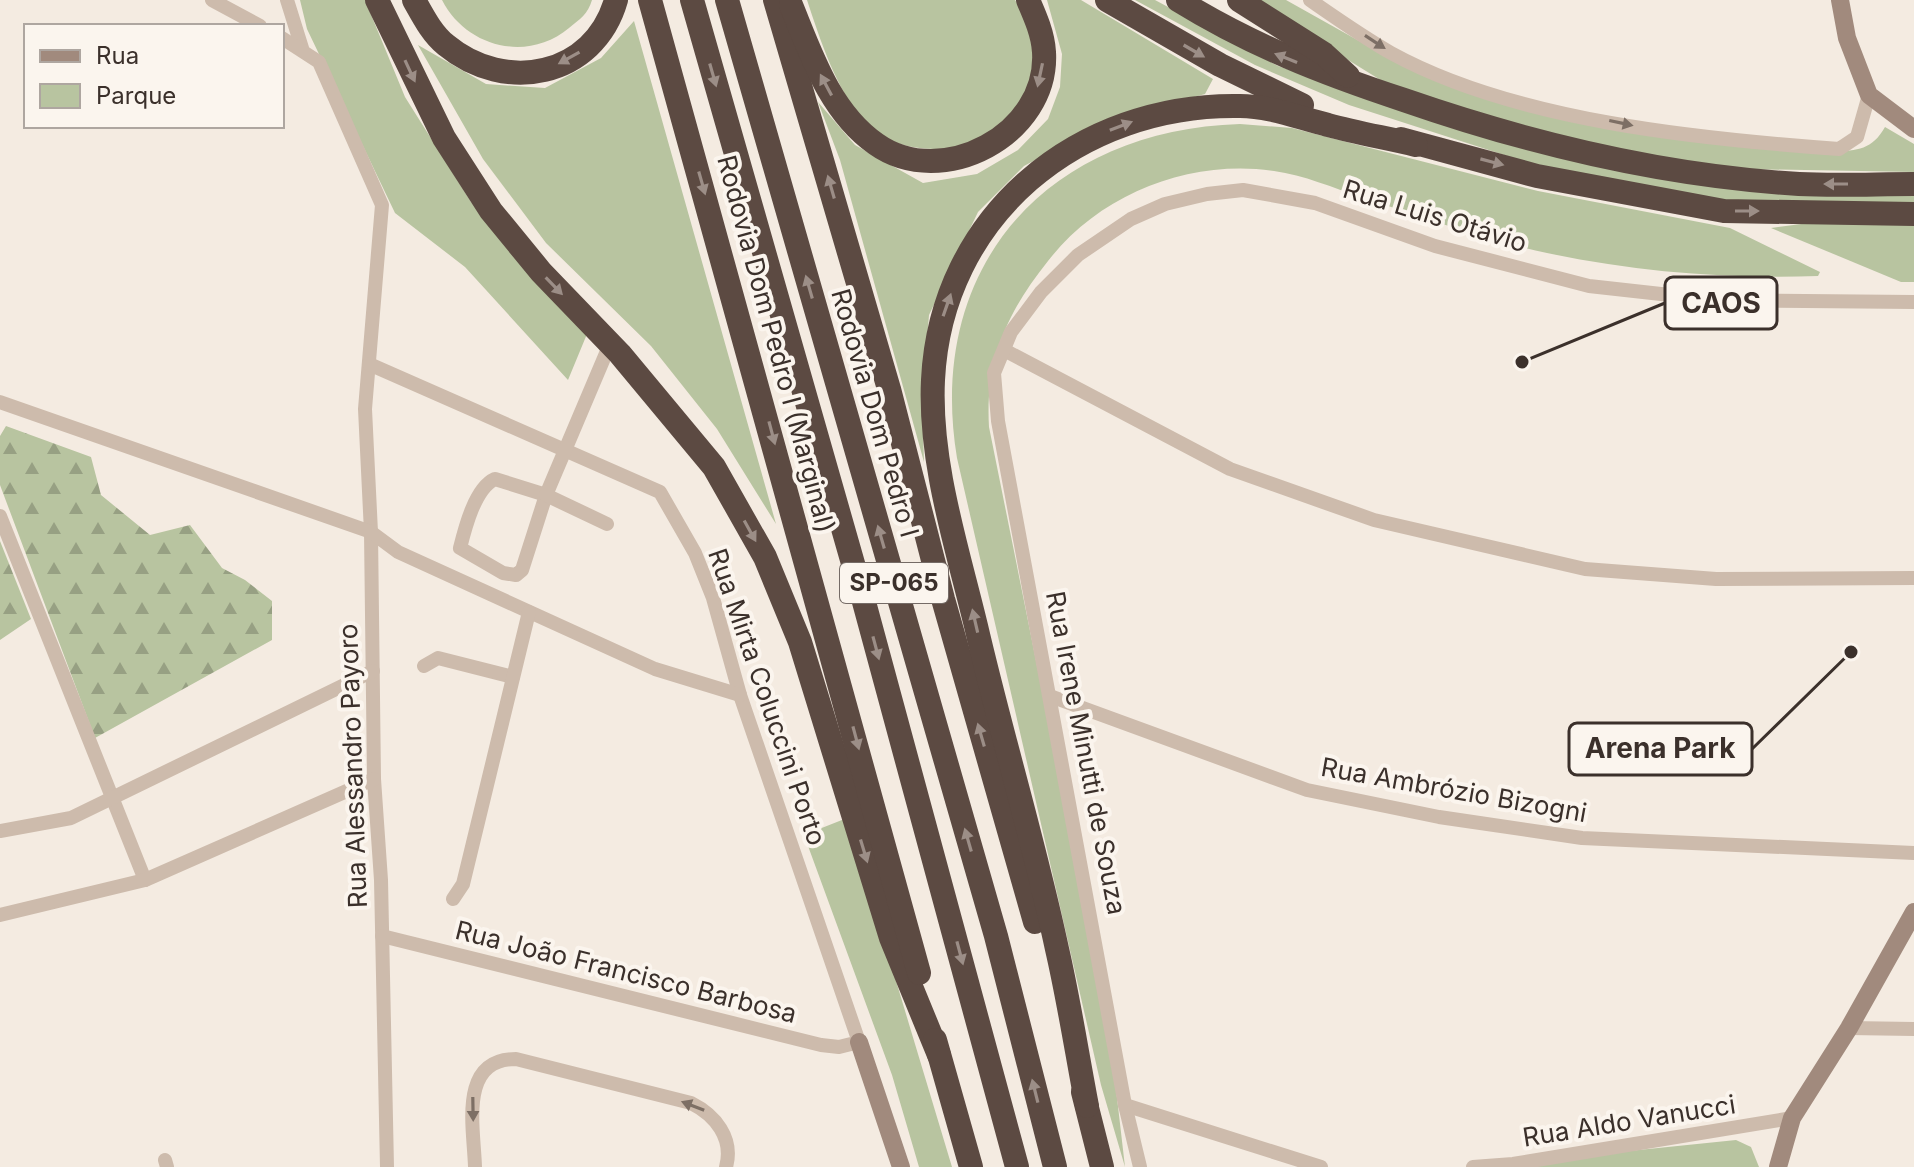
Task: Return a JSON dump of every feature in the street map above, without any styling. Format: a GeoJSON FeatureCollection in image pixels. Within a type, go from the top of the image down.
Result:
{"type":"FeatureCollection","features":[{"type":"Feature","properties":{"kind":"highway"},"geometry":{"type":"LineString","coordinates":[[377,0],[444,138],[491,211],[714,467],[765,557],[800,642],[891,938],[939,1055]]}},
{"type":"Feature","properties":{"kind":"highway"},"geometry":{"type":"LineString","coordinates":[[414,0],[445,44],[492,72],[519,74],[546,70],[575,56],[595,40],[612,16],[616,0]]}},
{"type":"Feature","properties":{"kind":"highway","name":"Rodovia Dom Pedro I (Marginal)"},"geometry":{"type":"LineString","coordinates":[[650,0],[889,859],[971,1167]]}},
{"type":"Feature","properties":{"kind":"highway","name":"SP-065"},"geometry":{"type":"LineString","coordinates":[[692,0],[864,602],[1017,1167]]}},
{"type":"Feature","properties":{"kind":"highway","name":"Rodovia Dom Pedro I"},"geometry":{"type":"LineString","coordinates":[[727,0],[996,936],[1055,1167]]}},
{"type":"Feature","properties":{"kind":"highway","name":"SP-065"},"geometry":{"type":"LineString","coordinates":[[775,0],[884,374],[943,599],[1087,1106]]}},
{"type":"Feature","properties":{"kind":"highway"},"geometry":{"type":"LineString","coordinates":[[789,0],[833,97],[855,126],[893,154],[929,162],[967,155],[994,144],[1013,128],[1032,103],[1041,78],[1044,53],[1039,27],[1028,0]]}},
{"type":"Feature","properties":{"kind":"highway"},"geometry":{"type":"LineString","coordinates":[[1107,0],[1277,95],[1416,145]]}},
{"type":"Feature","properties":{"kind":"highway"},"geometry":{"type":"LineString","coordinates":[[1178,0],[1276,55],[1550,146],[1695,172],[1800,184],[1914,184]]}},
{"type":"Feature","properties":{"kind":"highway"},"geometry":{"type":"LineString","coordinates":[[1239,0],[1324,54],[1359,85]]}},
{"type":"Feature","properties":{"kind":"highway"},"geometry":{"type":"LineString","coordinates":[[1102,1167],[1057,949],[1003,743],[944,490],[933,382],[944,315],[965,261],[990,218],[1023,184],[1064,151],[1147,117],[1201,106],[1245,105],[1575,184],[1724,211],[1914,214]]}},
{"type":"Feature","properties":{"kind":"street"},"geometry":{"type":"LineString","coordinates":[[212,0],[256,24]]}},
{"type":"Feature","properties":{"kind":"street"},"geometry":{"type":"LineString","coordinates":[[287,0],[302,48]]}},
{"type":"Feature","properties":{"kind":"street"},"geometry":{"type":"LineString","coordinates":[[1310,0],[1392,53],[1463,84],[1539,106],[1700,138],[1839,149],[1857,137],[1869,95]]}},
{"type":"Feature","properties":{"kind":"street"},"geometry":{"type":"LineString","coordinates":[[1840,0],[1847,38],[1869,95],[1914,129]]}},
{"type":"Feature","properties":{"kind":"street"},"geometry":{"type":"LineString","coordinates":[[284,39],[302,48]]}},
{"type":"Feature","properties":{"kind":"street","name":"Rua Alessandro Payoro"},"geometry":{"type":"LineString","coordinates":[[302,48],[325,72],[382,198],[365,409],[371,532],[374,779],[382,936],[387,1167]]}},
{"type":"Feature","properties":{"kind":"street","name":"Rua Luis Otávio"},"geometry":{"type":"LineString","coordinates":[[1006,351],[1011,332],[1041,292],[1078,255],[1131,219],[1165,204],[1243,190],[1315,203],[1435,246],[1589,286],[1715,300],[1914,302]]}},
{"type":"Feature","properties":{"kind":"street"},"geometry":{"type":"LineString","coordinates":[[607,524],[546,495],[495,479],[487,482],[460,548],[503,573],[516,575],[522,570],[546,495],[610,344]]}},
{"type":"Feature","properties":{"kind":"street"},"geometry":{"type":"LineString","coordinates":[[1006,351],[1230,469],[1374,520],[1585,569],[1716,579],[1914,578]]}},
{"type":"Feature","properties":{"kind":"street","name":"Rua Irene Minutti de Souza"},"geometry":{"type":"LineString","coordinates":[[1006,351],[994,373],[998,421],[1125,1105],[1140,1167]]}},
{"type":"Feature","properties":{"kind":"street","name":"Rua Mirta Coluccini Porto"},"geometry":{"type":"LineString","coordinates":[[369,364],[660,492],[695,553],[733,660],[740,695],[859,1042]]}},
{"type":"Feature","properties":{"kind":"street"},"geometry":{"type":"LineString","coordinates":[[0,402],[371,532],[398,552],[655,669],[740,695]]}},
{"type":"Feature","properties":{"kind":"street"},"geometry":{"type":"LineString","coordinates":[[0,516],[145,880]]}},
{"type":"Feature","properties":{"kind":"street"},"geometry":{"type":"LineString","coordinates":[[453,899],[463,884],[529,612]]}},
{"type":"Feature","properties":{"kind":"street"},"geometry":{"type":"LineString","coordinates":[[424,666],[438,658],[513,677]]}},
{"type":"Feature","properties":{"kind":"street"},"geometry":{"type":"LineString","coordinates":[[0,831],[71,818],[373,671]]}},
{"type":"Feature","properties":{"kind":"street","name":"Rua Ambrózio Bizogni"},"geometry":{"type":"LineString","coordinates":[[1050,696],[1307,790],[1439,817],[1582,838],[1914,853]]}},
{"type":"Feature","properties":{"kind":"street"},"geometry":{"type":"LineString","coordinates":[[0,915],[145,880],[374,779]]}},
{"type":"Feature","properties":{"kind":"street"},"geometry":{"type":"LineString","coordinates":[[1778,1167],[1792,1118],[1849,1028],[1914,912]]}},
{"type":"Feature","properties":{"kind":"street","name":"Rua João Francisco Barbosa"},"geometry":{"type":"LineString","coordinates":[[382,936],[821,1045],[839,1047],[859,1042]]}},
{"type":"Feature","properties":{"kind":"street"},"geometry":{"type":"LineString","coordinates":[[1849,1028],[1914,1029]]}},
{"type":"Feature","properties":{"kind":"street"},"geometry":{"type":"LineString","coordinates":[[859,1042],[901,1167]]}},
{"type":"Feature","properties":{"kind":"street"},"geometry":{"type":"LineString","coordinates":[[475,1167],[472,1097],[475,1085],[489,1064],[502,1059],[516,1059],[691,1103],[708,1111],[720,1126],[730,1163]]}},
{"type":"Feature","properties":{"kind":"street"},"geometry":{"type":"LineString","coordinates":[[1125,1105],[1321,1167]]}},
{"type":"Feature","properties":{"kind":"street","name":"Rua Aldo Vanucci"},"geometry":{"type":"LineString","coordinates":[[1473,1167],[1513,1164],[1792,1118]]}},
{"type":"Feature","properties":{"kind":"green space"},"geometry":{"type":"Polygon","coordinates":[[[300,0],[365,0],[405,97],[471,202],[587,334],[568,380],[465,267],[395,213],[307,29],[300,0]]]}},
{"type":"Feature","properties":{"kind":"green space"},"geometry":{"type":"Polygon","coordinates":[[[442,0],[592,0],[583,16],[552,39],[517,47],[482,39],[466,29],[442,0]]]}},
{"type":"Feature","properties":{"kind":"green space"},"geometry":{"type":"Polygon","coordinates":[[[807,0],[1015,0],[1035,44],[1032,73],[1024,96],[1004,125],[981,140],[928,149],[893,141],[865,122],[846,95],[830,64],[807,0]]]}},
{"type":"Feature","properties":{"kind":"green space"},"geometry":{"type":"Polygon","coordinates":[[[1047,0],[1081,0],[1213,79],[1205,94],[1108,121],[1024,166],[978,212],[929,315],[922,400],[924,462],[840,160],[818,102],[855,145],[923,183],[977,174],[1018,150],[1048,119],[1060,87],[1062,54],[1047,0]]]}},
{"type":"Feature","properties":{"kind":"green space"},"geometry":{"type":"Polygon","coordinates":[[[1135,0],[1155,0],[1278,66],[1469,132],[1914,192],[1914,207],[1701,199],[1529,163],[1349,105],[1255,65],[1135,0]]]}},
{"type":"Feature","properties":{"kind":"green space"},"geometry":{"type":"Polygon","coordinates":[[[1251,0],[1286,0],[1402,65],[1524,109],[1833,152],[1864,147],[1875,140],[1885,127],[1914,144],[1914,172],[1744,169],[1580,145],[1387,84],[1251,0]]]}},
{"type":"Feature","properties":{"kind":"green space"},"geometry":{"type":"Polygon","coordinates":[[[634,21],[776,524],[717,429],[651,346],[546,243],[483,159],[418,45],[486,84],[545,88],[601,58],[634,21]]]}},
{"type":"Feature","properties":{"kind":"green space"},"geometry":{"type":"Polygon","coordinates":[[[1240,124],[1292,128],[1538,191],[1730,228],[1820,272],[1818,276],[1716,275],[1581,260],[1477,235],[1296,175],[1242,169],[1211,170],[1180,176],[1121,199],[1069,237],[1048,261],[1021,299],[1002,338],[991,380],[989,427],[1054,750],[1116,1089],[1125,1167],[1101,1085],[957,458],[952,388],[961,325],[982,269],[1015,221],[1058,181],[1111,152],[1172,132],[1240,124]]]}},
{"type":"Feature","properties":{"kind":"green space"},"geometry":{"type":"Polygon","coordinates":[[[1809,223],[1914,225],[1914,282],[1901,282],[1771,228],[1809,223]]]}},
{"type":"Feature","properties":{"kind":"green space"},"geometry":{"type":"Polygon","coordinates":[[[6,426],[91,457],[101,495],[150,535],[190,525],[222,568],[245,580],[272,601],[272,640],[95,738],[0,485],[0,436],[6,426]]]}},
{"type":"Feature","properties":{"kind":"green space"},"geometry":{"type":"Polygon","coordinates":[[[0,541],[31,619],[0,640],[0,541]]]}},
{"type":"Feature","properties":{"kind":"green space"},"geometry":{"type":"Polygon","coordinates":[[[847,818],[952,1167],[919,1167],[892,1075],[804,835],[847,818]]]}},
{"type":"Feature","properties":{"kind":"green space"},"geometry":{"type":"Polygon","coordinates":[[[1736,1140],[1751,1147],[1759,1167],[1473,1167],[1736,1140]]]}},
{"type":"Feature","properties":{"kind":"place","name":"CAOS"},"geometry":{"type":"Point","coordinates":[1522,362]}},
{"type":"Feature","properties":{"kind":"place","name":"Arena Park"},"geometry":{"type":"Point","coordinates":[1851,652]}}]}
